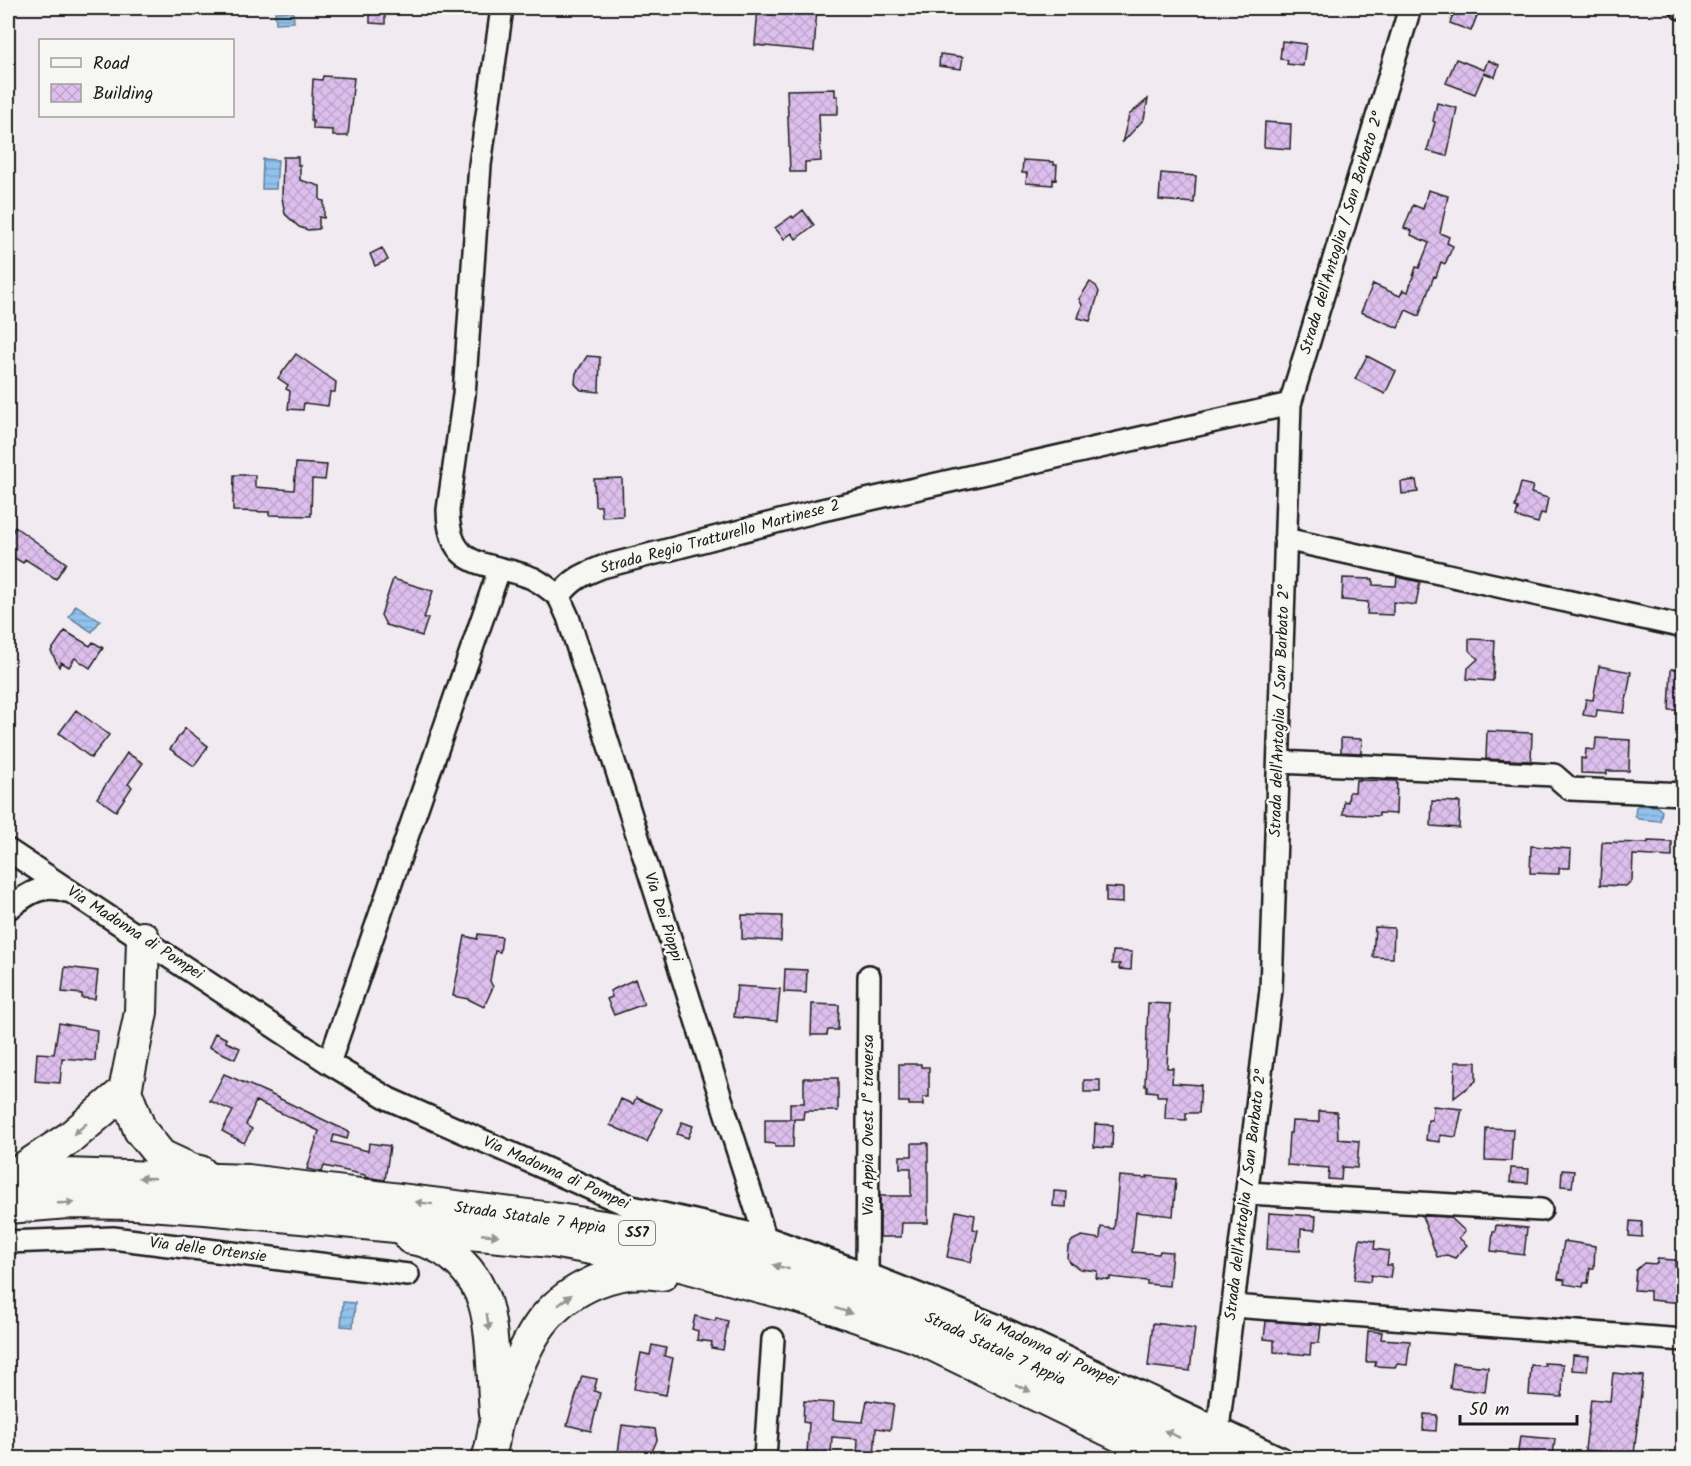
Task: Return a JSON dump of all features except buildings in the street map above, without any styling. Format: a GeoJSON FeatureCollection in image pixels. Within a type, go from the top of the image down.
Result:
{"type":"FeatureCollection","features":[{"type":"Feature","properties":{"kind":"highway"},"geometry":{"type":"LineString","coordinates":[[143,938],[141,1012],[125,1091],[140,1131],[161,1156],[191,1170],[248,1181]]}},
{"type":"Feature","properties":{"kind":"highway"},"geometry":{"type":"LineString","coordinates":[[9,1187],[125,1091]]}},
{"type":"Feature","properties":{"kind":"highway","name":"Strada Statale 7 Appia"},"geometry":{"type":"LineString","coordinates":[[9,1187],[65,1175],[248,1181],[635,1232],[718,1250],[820,1277],[910,1309],[1222,1444]]}},
{"type":"Feature","properties":{"kind":"highway","name":"Strada Statale 7 Appia"},"geometry":{"type":"LineString","coordinates":[[9,1187],[67,1203],[134,1203],[205,1208],[552,1241],[670,1262],[808,1299],[918,1337],[1167,1458]]}},
{"type":"Feature","properties":{"kind":"highway"},"geometry":{"type":"LineString","coordinates":[[205,1208],[278,1221],[422,1240],[445,1250],[465,1267],[482,1293],[489,1322],[496,1422]]}},
{"type":"Feature","properties":{"kind":"highway"},"geometry":{"type":"LineString","coordinates":[[488,1458],[496,1422],[521,1356],[533,1333],[548,1314],[587,1285],[609,1276],[630,1272],[652,1272],[763,1296],[808,1299]]}},
{"type":"Feature","properties":{"kind":"street"},"geometry":{"type":"LineString","coordinates":[[502,8],[480,165],[464,395],[448,510],[448,526],[456,549],[476,563],[530,577],[545,585],[559,597]]}},
{"type":"Feature","properties":{"kind":"street","name":"Strada dell'Antoglia / San Barbato 2°"},"geometry":{"type":"LineString","coordinates":[[1222,1444],[1233,1306],[1271,990],[1290,404],[1410,8]]}},
{"type":"Feature","properties":{"kind":"street","name":"Strada Regio Tratturello Martinese 2"},"geometry":{"type":"LineString","coordinates":[[559,597],[570,583],[584,574],[659,552],[818,511],[1290,404]]}},
{"type":"Feature","properties":{"kind":"street"},"geometry":{"type":"LineString","coordinates":[[1285,539],[1683,627]]}},
{"type":"Feature","properties":{"kind":"street"},"geometry":{"type":"LineString","coordinates":[[329,1063],[499,570]]}},
{"type":"Feature","properties":{"kind":"street","name":"Via Dei Pioppi"},"geometry":{"type":"LineString","coordinates":[[559,597],[568,617],[765,1237]]}},
{"type":"Feature","properties":{"kind":"street"},"geometry":{"type":"LineString","coordinates":[[1278,762],[1554,775],[1570,789],[1683,794]]}},
{"type":"Feature","properties":{"kind":"street"},"geometry":{"type":"LineString","coordinates":[[9,910],[13,859]]}},
{"type":"Feature","properties":{"kind":"street","name":"Via Madonna di Pompei"},"geometry":{"type":"LineString","coordinates":[[13,859],[76,894],[329,1063],[389,1099],[632,1208],[765,1237],[996,1325],[1222,1444],[1281,1458]]}},
{"type":"Feature","properties":{"kind":"street"},"geometry":{"type":"LineString","coordinates":[[9,910],[25,895],[43,888],[54,887],[76,894]]}},
{"type":"Feature","properties":{"kind":"street","name":"Via Appia Ovest I° traversa"},"geometry":{"type":"LineString","coordinates":[[867,1274],[869,976]]}},
{"type":"Feature","properties":{"kind":"street"},"geometry":{"type":"LineString","coordinates":[[1247,1193],[1541,1210]]}},
{"type":"Feature","properties":{"kind":"street","name":"Via delle Ortensie"},"geometry":{"type":"LineString","coordinates":[[8,1242],[113,1238],[408,1275]]}},
{"type":"Feature","properties":{"kind":"street"},"geometry":{"type":"LineString","coordinates":[[1233,1306],[1683,1341]]}},
{"type":"Feature","properties":{"kind":"street"},"geometry":{"type":"LineString","coordinates":[[765,1458],[773,1340]]}},
{"type":"Feature","properties":{"kind":"water"},"geometry":{"type":"Polygon","coordinates":[[[293,11],[294,22],[276,23],[275,12],[293,11]]]}},
{"type":"Feature","properties":{"kind":"water"},"geometry":{"type":"Polygon","coordinates":[[[263,159],[278,160],[276,189],[262,189],[263,159]]]}},
{"type":"Feature","properties":{"kind":"water"},"geometry":{"type":"Polygon","coordinates":[[[76,605],[100,621],[92,632],[69,617],[76,605]]]}},
{"type":"Feature","properties":{"kind":"water"},"geometry":{"type":"Polygon","coordinates":[[[1639,805],[1656,806],[1662,811],[1660,821],[1638,819],[1635,815],[1636,807],[1639,805]]]}},
{"type":"Feature","properties":{"kind":"water"},"geometry":{"type":"Polygon","coordinates":[[[343,1302],[355,1303],[353,1327],[341,1326],[343,1302]]]}}]}
